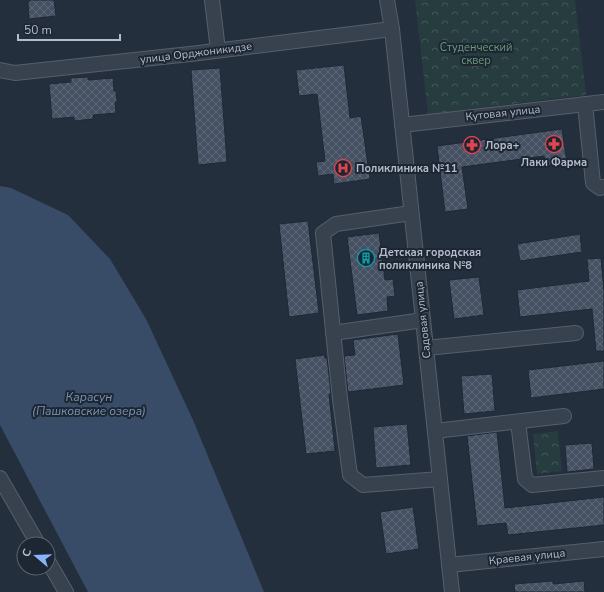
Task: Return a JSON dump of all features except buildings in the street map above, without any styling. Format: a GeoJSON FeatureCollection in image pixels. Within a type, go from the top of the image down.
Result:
{"type":"FeatureCollection","features":[{"type":"Feature","properties":{"kind":"street"},"geometry":{"type":"LineString","coordinates":[[212,0],[218,50]]}},
{"type":"Feature","properties":{"kind":"street","name":"Садовая улица"},"geometry":{"type":"LineString","coordinates":[[387,0],[392,29],[452,592]]}},
{"type":"Feature","properties":{"kind":"street","name":"улица Орджоникидзе"},"geometry":{"type":"LineString","coordinates":[[0,70],[15,73],[392,29]]}},
{"type":"Feature","properties":{"kind":"street","name":"Кутовая улица"},"geometry":{"type":"LineString","coordinates":[[402,125],[604,102]]}},
{"type":"Feature","properties":{"kind":"street"},"geometry":{"type":"LineString","coordinates":[[585,104],[593,183],[600,188],[604,187]]}},
{"type":"Feature","properties":{"kind":"street"},"geometry":{"type":"LineString","coordinates":[[411,213],[336,224],[323,233],[333,333],[350,475],[363,484],[440,479]]}},
{"type":"Feature","properties":{"kind":"street"},"geometry":{"type":"LineString","coordinates":[[333,333],[423,320]]}},
{"type":"Feature","properties":{"kind":"street"},"geometry":{"type":"LineString","coordinates":[[426,348],[576,333]]}},
{"type":"Feature","properties":{"kind":"street"},"geometry":{"type":"LineString","coordinates":[[435,430],[564,416]]}},
{"type":"Feature","properties":{"kind":"street"},"geometry":{"type":"LineString","coordinates":[[518,422],[525,479],[532,485],[604,478]]}},
{"type":"Feature","properties":{"kind":"street"},"geometry":{"type":"LineString","coordinates":[[0,478],[33,536]]}},
{"type":"Feature","properties":{"kind":"street","name":"Краевая улица"},"geometry":{"type":"LineString","coordinates":[[449,565],[604,549]]}},
{"type":"Feature","properties":{"kind":"street"},"geometry":{"type":"LineString","coordinates":[[56,575],[66,592]]}},
{"type":"Feature","properties":{"kind":"green space","name":"Студенческий сквер"},"geometry":{"type":"Polygon","coordinates":[[[415,0],[575,0],[586,95],[428,114],[415,0]]]}},
{"type":"Feature","properties":{"kind":"green space"},"geometry":{"type":"Polygon","coordinates":[[[558,431],[562,471],[537,474],[533,434],[558,431]]]}},
{"type":"Feature","properties":{"kind":"water","name":"Карасун (Пашковские озера)"},"geometry":{"type":"Polygon","coordinates":[[[0,186],[11,188],[68,215],[110,259],[146,319],[193,420],[264,592],[88,592],[0,425],[0,186]]]}},
{"type":"Feature","properties":{"kind":"place","name":"Лаки Фарма"},"geometry":{"type":"Point","coordinates":[554,144]}},
{"type":"Feature","properties":{"kind":"place","name":"Лора+"},"geometry":{"type":"Point","coordinates":[472,145]}},
{"type":"Feature","properties":{"kind":"place","name":"Поликлиника №11"},"geometry":{"type":"Point","coordinates":[343,168]}},
{"type":"Feature","properties":{"kind":"place","name":"Детская городская поликлиника №8"},"geometry":{"type":"Point","coordinates":[366,258]}}]}
